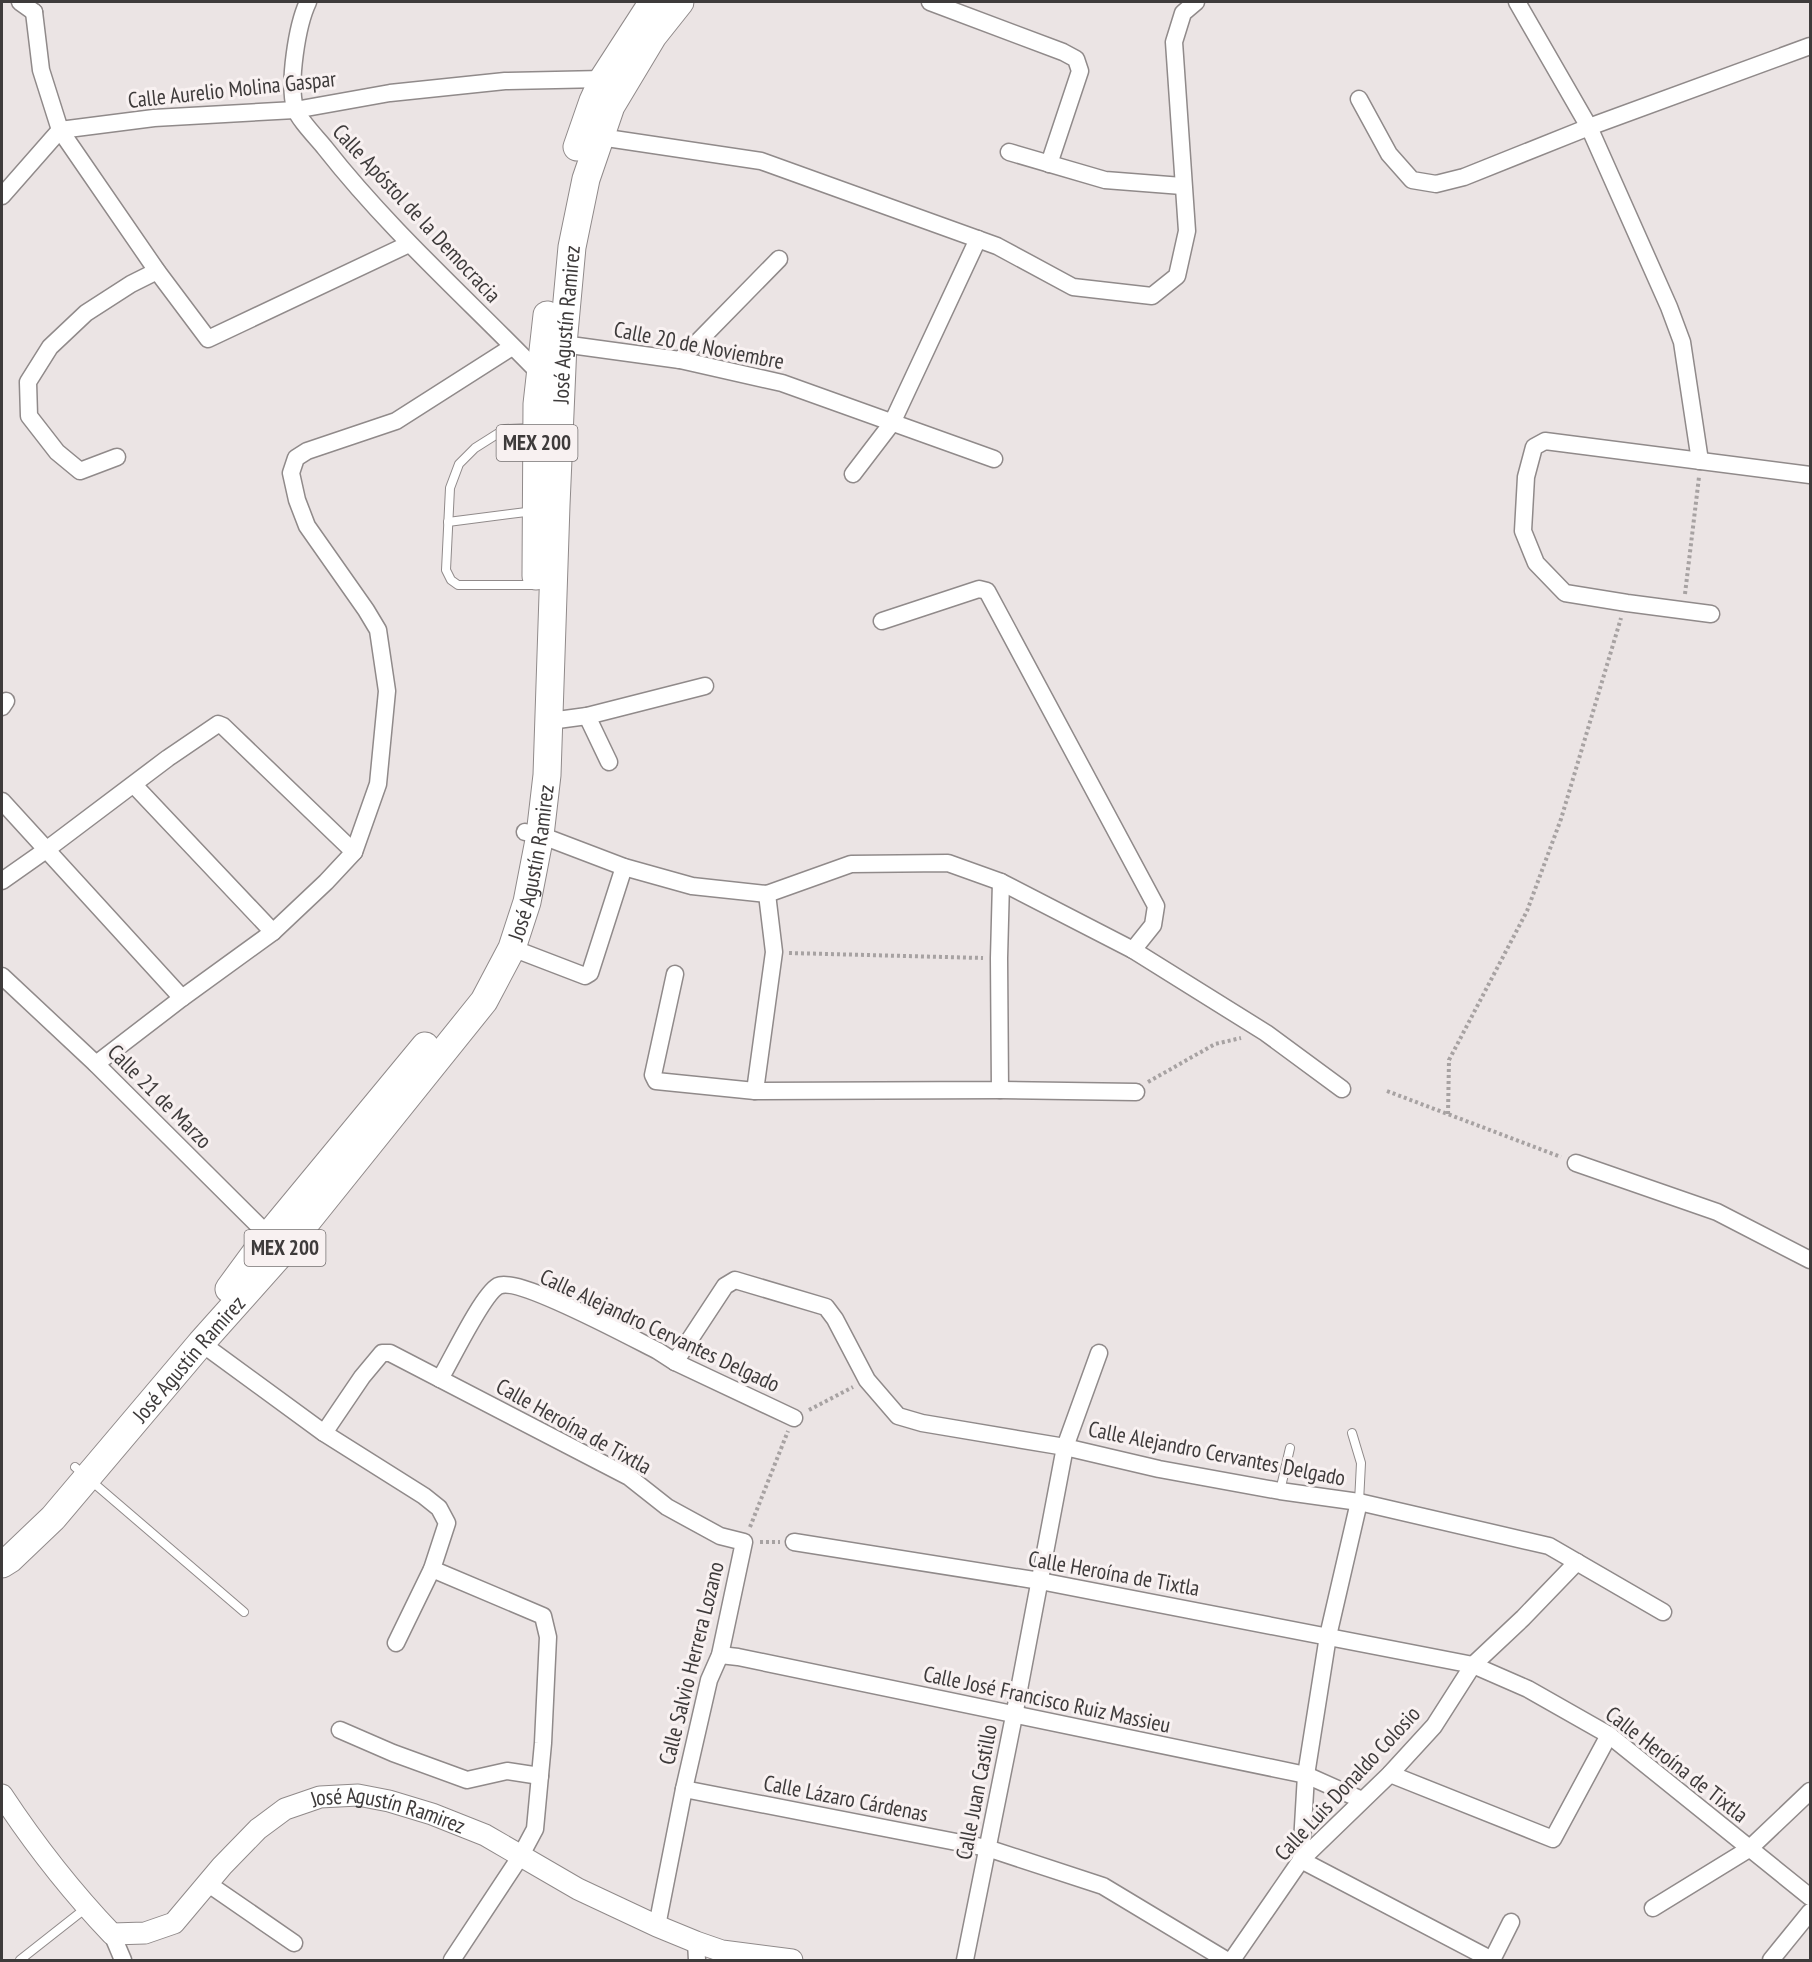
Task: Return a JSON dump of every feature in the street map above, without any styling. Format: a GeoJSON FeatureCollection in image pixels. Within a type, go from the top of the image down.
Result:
{"type":"FeatureCollection","features":[{"type":"Feature","properties":{"kind":"main road","name":"José Agustín Ramirez"},"geometry":{"type":"LineString","coordinates":[[548,427],[537,404],[556,235],[577,148],[593,101],[603,80],[647,11],[656,2]]}},
{"type":"Feature","properties":{"kind":"main road","name":"José Agustín Ramirez"},"geometry":{"type":"LineString","coordinates":[[2,1564],[53,1518],[81,1472],[225,1294],[276,1243],[484,1001],[512,948],[527,902],[532,833],[532,759],[544,584],[548,427],[562,397],[563,344],[572,247],[586,179],[611,106],[652,36],[680,2]]}},
{"type":"Feature","properties":{"kind":"main road","name":"José Agustín Ramirez"},"geometry":{"type":"LineString","coordinates":[[2,1545],[81,1472],[201,1343],[470,991],[511,908],[547,775],[550,721],[544,584]]}},
{"type":"Feature","properties":{"kind":"street"},"geometry":{"type":"LineString","coordinates":[[20,2],[40,7],[41,70],[60,130],[157,271],[208,339],[409,244]]}},
{"type":"Feature","properties":{"kind":"street"},"geometry":{"type":"LineString","coordinates":[[295,110],[292,78],[301,16],[308,2]]}},
{"type":"Feature","properties":{"kind":"street"},"geometry":{"type":"LineString","coordinates":[[930,2],[1064,52],[1076,59],[1080,71],[1049,164]]}},
{"type":"Feature","properties":{"kind":"street"},"geometry":{"type":"LineString","coordinates":[[600,137],[761,161],[998,246],[1073,287],[1152,296],[1177,276],[1186,231],[1174,42],[1183,13],[1196,2]]}},
{"type":"Feature","properties":{"kind":"street"},"geometry":{"type":"LineString","coordinates":[[1517,2],[1589,127],[1669,307],[1682,342],[1700,461]]}},
{"type":"Feature","properties":{"kind":"street"},"geometry":{"type":"LineString","coordinates":[[1359,99],[1389,154],[1412,180],[1436,184],[1464,177],[1589,127],[1810,46]]}},
{"type":"Feature","properties":{"kind":"street","name":"Calle Aurelio Molina Gaspar"},"geometry":{"type":"LineString","coordinates":[[60,130],[154,118],[295,110],[390,93],[505,81],[603,80]]}},
{"type":"Feature","properties":{"kind":"street","name":"Calle Apóstol de la Democracia"},"geometry":{"type":"LineString","coordinates":[[295,110],[353,183],[409,244],[562,397]]}},
{"type":"Feature","properties":{"kind":"street"},"geometry":{"type":"LineString","coordinates":[[2,196],[60,130]]}},
{"type":"Feature","properties":{"kind":"street"},"geometry":{"type":"LineString","coordinates":[[1009,153],[1105,180],[1182,186]]}},
{"type":"Feature","properties":{"kind":"street"},"geometry":{"type":"LineString","coordinates":[[853,474],[892,423],[978,239]]}},
{"type":"Feature","properties":{"kind":"street"},"geometry":{"type":"LineString","coordinates":[[680,360],[779,259]]}},
{"type":"Feature","properties":{"kind":"street"},"geometry":{"type":"LineString","coordinates":[[117,457],[80,471],[57,452],[29,416],[28,382],[50,347],[86,313],[130,284],[157,271]]}},
{"type":"Feature","properties":{"kind":"street","name":"Calle 20 de Noviembre"},"geometry":{"type":"LineString","coordinates":[[563,344],[680,360],[782,383],[994,459]]}},
{"type":"Feature","properties":{"kind":"street"},"geometry":{"type":"LineString","coordinates":[[96,1064],[273,932],[326,882],[354,852],[378,784],[387,691],[378,630],[307,526],[297,500],[291,473],[296,458],[307,451],[396,421],[512,347]]}},
{"type":"Feature","properties":{"kind":"street"},"geometry":{"type":"LineString","coordinates":[[1711,614],[1565,593],[1536,563],[1522,531],[1526,477],[1534,447],[1545,441],[1810,475]]}},
{"type":"Feature","properties":{"kind":"street"},"geometry":{"type":"LineString","coordinates":[[882,621],[979,589],[987,591],[1156,906],[1153,925],[1133,950]]}},
{"type":"Feature","properties":{"kind":"street"},"geometry":{"type":"LineString","coordinates":[[550,721],[587,716],[705,686]]}},
{"type":"Feature","properties":{"kind":"street"},"geometry":{"type":"LineString","coordinates":[[587,716],[609,762]]}},
{"type":"Feature","properties":{"kind":"street"},"geometry":{"type":"LineString","coordinates":[[2,881],[176,752],[218,724],[223,726],[354,852]]}},
{"type":"Feature","properties":{"kind":"street"},"geometry":{"type":"LineString","coordinates":[[134,785],[273,932]]}},
{"type":"Feature","properties":{"kind":"street"},"geometry":{"type":"LineString","coordinates":[[2,801],[182,998]]}},
{"type":"Feature","properties":{"kind":"street"},"geometry":{"type":"LineString","coordinates":[[532,833],[624,867],[692,886],[767,894],[850,864],[948,863],[1001,882],[1133,950],[1266,1033],[1342,1089]]}},
{"type":"Feature","properties":{"kind":"street"},"geometry":{"type":"LineString","coordinates":[[512,948],[585,976],[590,973],[624,867]]}},
{"type":"Feature","properties":{"kind":"street"},"geometry":{"type":"LineString","coordinates":[[1000,1090],[1001,882]]}},
{"type":"Feature","properties":{"kind":"street"},"geometry":{"type":"LineString","coordinates":[[755,1090],[774,952],[767,894]]}},
{"type":"Feature","properties":{"kind":"street"},"geometry":{"type":"LineString","coordinates":[[675,974],[653,1075],[656,1081],[755,1090],[1136,1092]]}},
{"type":"Feature","properties":{"kind":"street","name":"Calle 21 de Marzo"},"geometry":{"type":"LineString","coordinates":[[2,976],[96,1064],[276,1243]]}},
{"type":"Feature","properties":{"kind":"street"},"geometry":{"type":"LineString","coordinates":[[1576,1163],[1717,1212],[1810,1260]]}},
{"type":"Feature","properties":{"kind":"street","name":"Calle Alejandro Cervantes Delgado"},"geometry":{"type":"LineString","coordinates":[[675,1362],[725,1286],[735,1280],[826,1307],[835,1319],[867,1380],[898,1416],[922,1423],[1065,1447],[1159,1469],[1280,1491],[1359,1502],[1328,1636],[1306,1776],[1301,1860]]}},
{"type":"Feature","properties":{"kind":"street","name":"Calle Alejandro Cervantes Delgado"},"geometry":{"type":"LineString","coordinates":[[440,1379],[486,1297],[499,1286],[507,1285],[546,1296],[658,1351],[675,1362],[794,1418]]}},
{"type":"Feature","properties":{"kind":"street"},"geometry":{"type":"LineString","coordinates":[[201,1343],[324,1433],[424,1496],[439,1508],[447,1522],[432,1569],[396,1643]]}},
{"type":"Feature","properties":{"kind":"street","name":"Calle Heroína de Tixtla"},"geometry":{"type":"LineString","coordinates":[[324,1433],[362,1377],[382,1353],[390,1353],[629,1477],[667,1507],[720,1536],[744,1542]]}},
{"type":"Feature","properties":{"kind":"street","name":"Calle Juan Castillo"},"geometry":{"type":"LineString","coordinates":[[965,1960],[1065,1447],[1099,1353]]}},
{"type":"Feature","properties":{"kind":"street"},"geometry":{"type":"LineString","coordinates":[[1359,1502],[1549,1546],[1663,1612]]}},
{"type":"Feature","properties":{"kind":"street","name":"Calle Salvio Herrera Lozano"},"geometry":{"type":"LineString","coordinates":[[657,1926],[684,1789],[709,1680],[720,1655],[744,1542]]}},
{"type":"Feature","properties":{"kind":"street","name":"Calle Heroína de Tixtla"},"geometry":{"type":"LineString","coordinates":[[794,1542],[1040,1581],[1473,1665],[1528,1689],[1609,1735],[1810,1897]]}},
{"type":"Feature","properties":{"kind":"street","name":"Calle Luis Donaldo Colosio"},"geometry":{"type":"LineString","coordinates":[[1232,1960],[1301,1860],[1390,1774],[1434,1726],[1473,1665],[1577,1562]]}},
{"type":"Feature","properties":{"kind":"street"},"geometry":{"type":"LineString","coordinates":[[432,1569],[543,1616],[548,1637],[535,1829],[520,1857],[452,1960]]}},
{"type":"Feature","properties":{"kind":"street","name":"Calle José Francisco Ruiz Massieu"},"geometry":{"type":"LineString","coordinates":[[720,1655],[1306,1776],[1362,1800]]}},
{"type":"Feature","properties":{"kind":"street"},"geometry":{"type":"LineString","coordinates":[[340,1730],[393,1753],[467,1780],[507,1771],[540,1776]]}},
{"type":"Feature","properties":{"kind":"street"},"geometry":{"type":"LineString","coordinates":[[1390,1774],[1553,1839],[1609,1735]]}},
{"type":"Feature","properties":{"kind":"street","name":"Calle Lázaro Cárdenas"},"geometry":{"type":"LineString","coordinates":[[684,1789],[987,1848],[1102,1886],[1226,1960]]}},
{"type":"Feature","properties":{"kind":"street"},"geometry":{"type":"LineString","coordinates":[[1653,1908],[1749,1849],[1810,1791]]}},
{"type":"Feature","properties":{"kind":"street"},"geometry":{"type":"LineString","coordinates":[[2,1795],[37,1847],[86,1907],[112,1934],[123,1960]]}},
{"type":"Feature","properties":{"kind":"street","name":"José Agustín Ramirez"},"geometry":{"type":"LineString","coordinates":[[112,1934],[145,1933],[174,1923],[207,1883],[258,1830],[285,1809],[321,1797],[358,1795],[389,1801],[432,1814],[485,1835],[578,1889],[657,1926],[696,1951],[722,1951],[792,1960]]}},
{"type":"Feature","properties":{"kind":"street"},"geometry":{"type":"LineString","coordinates":[[1301,1860],[1492,1960],[1511,1922]]}},
{"type":"Feature","properties":{"kind":"street"},"geometry":{"type":"LineString","coordinates":[[207,1883],[294,1942]]}},
{"type":"Feature","properties":{"kind":"street"},"geometry":{"type":"LineString","coordinates":[[1771,1960],[1810,1912]]}},
{"type":"Feature","properties":{"kind":"lane"},"geometry":{"type":"LineString","coordinates":[[544,584],[458,585],[451,580],[446,570],[450,488],[459,464],[475,448],[506,429],[548,427]]}},
{"type":"Feature","properties":{"kind":"lane"},"geometry":{"type":"LineString","coordinates":[[448,522],[546,508]]}},
{"type":"Feature","properties":{"kind":"lane"},"geometry":{"type":"LineString","coordinates":[[1352,1433],[1361,1463],[1359,1502]]}},
{"type":"Feature","properties":{"kind":"lane"},"geometry":{"type":"LineString","coordinates":[[1280,1491],[1290,1448]]}},
{"type":"Feature","properties":{"kind":"lane"},"geometry":{"type":"LineString","coordinates":[[81,1472],[244,1612]]}},
{"type":"Feature","properties":{"kind":"lane"},"geometry":{"type":"LineString","coordinates":[[20,1960],[86,1907]]}},
{"type":"Feature","properties":{"kind":"path"},"geometry":{"type":"LineString","coordinates":[[1683,610],[1700,461]]}},
{"type":"Feature","properties":{"kind":"path"},"geometry":{"type":"LineString","coordinates":[[1448,1114],[1449,1060],[1527,911],[1562,819],[1615,636],[1627,603]]}},
{"type":"Feature","properties":{"kind":"path"},"geometry":{"type":"LineString","coordinates":[[774,952],[999,958]]}},
{"type":"Feature","properties":{"kind":"path"},"geometry":{"type":"LineString","coordinates":[[1136,1092],[1155,1077],[1215,1044],[1266,1033]]}},
{"type":"Feature","properties":{"kind":"path"},"geometry":{"type":"LineString","coordinates":[[1387,1091],[1576,1163]]}},
{"type":"Feature","properties":{"kind":"path","name":"Calle Alejandro Cervantes Delgado"},"geometry":{"type":"LineString","coordinates":[[794,1418],[867,1380]]}},
{"type":"Feature","properties":{"kind":"path","name":"Calle Salvio Herrera Lozano"},"geometry":{"type":"LineString","coordinates":[[744,1542],[794,1418]]}},
{"type":"Feature","properties":{"kind":"path"},"geometry":{"type":"LineString","coordinates":[[744,1542],[794,1542]]}}]}
